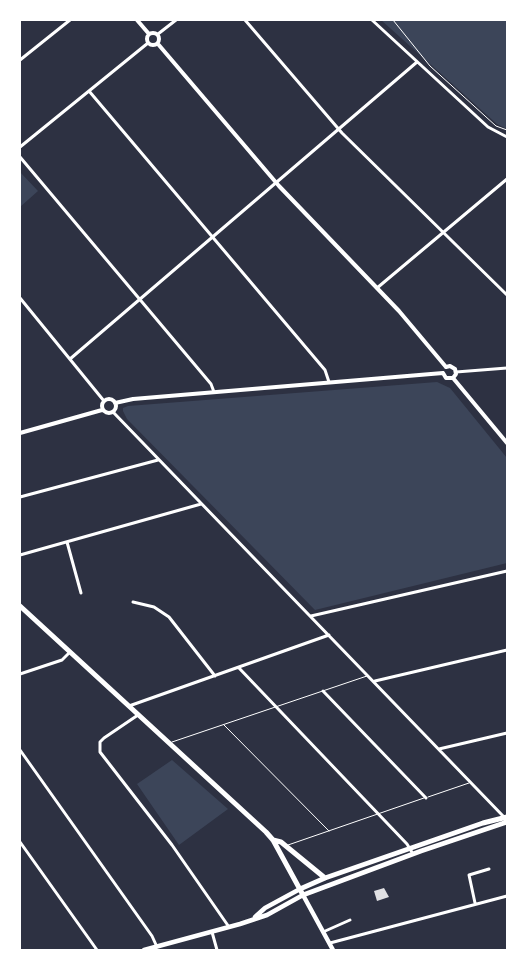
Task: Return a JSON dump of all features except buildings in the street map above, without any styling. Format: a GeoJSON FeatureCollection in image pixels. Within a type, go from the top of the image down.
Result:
{"type":"FeatureCollection","features":[{"type":"Feature","properties":{"kind":"main road"},"geometry":{"type":"LineString","coordinates":[[20,606],[273,840],[285,846],[325,878]]}},
{"type":"Feature","properties":{"kind":"main road"},"geometry":{"type":"LineString","coordinates":[[144,950],[267,915],[303,895],[412,852],[506,819]]}},
{"type":"Feature","properties":{"kind":"main road"},"geometry":{"type":"LineString","coordinates":[[273,840],[333,950]]}},
{"type":"Feature","properties":{"kind":"main road"},"geometry":{"type":"LineString","coordinates":[[252,919],[265,908],[325,878],[412,852]]}},
{"type":"Feature","properties":{"kind":"street"},"geometry":{"type":"LineString","coordinates":[[20,60],[70,20]]}},
{"type":"Feature","properties":{"kind":"street"},"geometry":{"type":"LineString","coordinates":[[137,20],[149,34],[158,34],[176,20]]}},
{"type":"Feature","properties":{"kind":"street"},"geometry":{"type":"LineString","coordinates":[[245,20],[339,130],[507,296]]}},
{"type":"Feature","properties":{"kind":"street"},"geometry":{"type":"LineString","coordinates":[[372,20],[488,127],[507,137]]}},
{"type":"Feature","properties":{"kind":"street"},"geometry":{"type":"LineString","coordinates":[[148,43],[147,37],[149,34]]}},
{"type":"Feature","properties":{"kind":"street"},"geometry":{"type":"LineString","coordinates":[[158,34],[160,38],[158,44]]}},
{"type":"Feature","properties":{"kind":"street"},"geometry":{"type":"LineString","coordinates":[[148,43],[152,45],[158,44]]}},
{"type":"Feature","properties":{"kind":"street"},"geometry":{"type":"LineString","coordinates":[[20,146],[148,43]]}},
{"type":"Feature","properties":{"kind":"street"},"geometry":{"type":"LineString","coordinates":[[158,44],[276,183],[378,288],[446,367]]}},
{"type":"Feature","properties":{"kind":"street"},"geometry":{"type":"LineString","coordinates":[[70,359],[417,62]]}},
{"type":"Feature","properties":{"kind":"street"},"geometry":{"type":"LineString","coordinates":[[89,91],[325,370],[329,382]]}},
{"type":"Feature","properties":{"kind":"street"},"geometry":{"type":"LineString","coordinates":[[20,157],[211,384],[214,392]]}},
{"type":"Feature","properties":{"kind":"street"},"geometry":{"type":"LineString","coordinates":[[378,288],[507,178]]}},
{"type":"Feature","properties":{"kind":"street"},"geometry":{"type":"LineString","coordinates":[[20,298],[104,401]]}},
{"type":"Feature","properties":{"kind":"street"},"geometry":{"type":"LineString","coordinates":[[446,367],[452,366],[456,372]]}},
{"type":"Feature","properties":{"kind":"street"},"geometry":{"type":"LineString","coordinates":[[443,373],[446,367]]}},
{"type":"Feature","properties":{"kind":"street"},"geometry":{"type":"LineString","coordinates":[[456,372],[507,368]]}},
{"type":"Feature","properties":{"kind":"street"},"geometry":{"type":"LineString","coordinates":[[453,378],[456,372]]}},
{"type":"Feature","properties":{"kind":"street"},"geometry":{"type":"LineString","coordinates":[[115,403],[133,398],[443,373]]}},
{"type":"Feature","properties":{"kind":"street"},"geometry":{"type":"LineString","coordinates":[[443,373],[446,378],[453,378]]}},
{"type":"Feature","properties":{"kind":"street"},"geometry":{"type":"LineString","coordinates":[[453,378],[507,443]]}},
{"type":"Feature","properties":{"kind":"street"},"geometry":{"type":"LineString","coordinates":[[104,401],[110,399],[115,403]]}},
{"type":"Feature","properties":{"kind":"street"},"geometry":{"type":"LineString","coordinates":[[102,410],[104,401]]}},
{"type":"Feature","properties":{"kind":"street"},"geometry":{"type":"LineString","coordinates":[[113,412],[115,403]]}},
{"type":"Feature","properties":{"kind":"street"},"geometry":{"type":"LineString","coordinates":[[20,433],[102,410],[108,414],[113,412]]}},
{"type":"Feature","properties":{"kind":"street"},"geometry":{"type":"LineString","coordinates":[[113,412],[506,819]]}},
{"type":"Feature","properties":{"kind":"street"},"geometry":{"type":"LineString","coordinates":[[20,498],[158,460]]}},
{"type":"Feature","properties":{"kind":"street"},"geometry":{"type":"LineString","coordinates":[[20,555],[202,504]]}},
{"type":"Feature","properties":{"kind":"street"},"geometry":{"type":"LineString","coordinates":[[68,542],[81,593]]}},
{"type":"Feature","properties":{"kind":"street"},"geometry":{"type":"LineString","coordinates":[[311,616],[507,571]]}},
{"type":"Feature","properties":{"kind":"street"},"geometry":{"type":"LineString","coordinates":[[133,602],[154,607],[169,617],[215,676]]}},
{"type":"Feature","properties":{"kind":"street"},"geometry":{"type":"LineString","coordinates":[[128,706],[329,635]]}},
{"type":"Feature","properties":{"kind":"street"},"geometry":{"type":"LineString","coordinates":[[374,681],[507,650]]}},
{"type":"Feature","properties":{"kind":"street"},"geometry":{"type":"LineString","coordinates":[[20,674],[62,660],[70,652]]}},
{"type":"Feature","properties":{"kind":"street"},"geometry":{"type":"LineString","coordinates":[[239,668],[379,814],[412,852]]}},
{"type":"Feature","properties":{"kind":"street"},"geometry":{"type":"LineString","coordinates":[[323,691],[426,798]]}},
{"type":"Feature","properties":{"kind":"street"},"geometry":{"type":"LineString","coordinates":[[138,715],[104,738],[100,742],[100,752],[172,845],[229,927]]}},
{"type":"Feature","properties":{"kind":"street"},"geometry":{"type":"LineString","coordinates":[[440,749],[507,733]]}},
{"type":"Feature","properties":{"kind":"street"},"geometry":{"type":"LineString","coordinates":[[20,750],[152,936],[157,947]]}},
{"type":"Feature","properties":{"kind":"street"},"geometry":{"type":"LineString","coordinates":[[20,842],[97,950]]}},
{"type":"Feature","properties":{"kind":"street"},"geometry":{"type":"LineString","coordinates":[[475,903],[469,875],[489,869]]}},
{"type":"Feature","properties":{"kind":"street"},"geometry":{"type":"LineString","coordinates":[[330,943],[507,896]]}},
{"type":"Feature","properties":{"kind":"street"},"geometry":{"type":"LineString","coordinates":[[323,932],[350,920]]}},
{"type":"Feature","properties":{"kind":"street"},"geometry":{"type":"LineString","coordinates":[[212,932],[217,950]]}},
{"type":"Feature","properties":{"kind":"lane"},"geometry":{"type":"LineString","coordinates":[[169,744],[369,676]]}},
{"type":"Feature","properties":{"kind":"lane"},"geometry":{"type":"LineString","coordinates":[[224,725],[330,831]]}},
{"type":"Feature","properties":{"kind":"lane"},"geometry":{"type":"LineString","coordinates":[[285,846],[471,782]]}},
{"type":"Feature","properties":{"kind":"path"},"geometry":{"type":"LineString","coordinates":[[393,20],[405,32],[420,55],[441,76],[496,126],[507,130]]}},
{"type":"Feature","properties":{"kind":"shaded area"},"geometry":{"type":"Polygon","coordinates":[[[381,20],[507,20],[507,129],[497,124],[381,20]]]}},
{"type":"Feature","properties":{"kind":"shaded area"},"geometry":{"type":"Polygon","coordinates":[[[20,172],[38,191],[20,207],[20,172]]]}},
{"type":"Feature","properties":{"kind":"shaded area"},"geometry":{"type":"Polygon","coordinates":[[[437,382],[450,388],[507,458],[507,563],[315,610],[127,419],[123,411],[123,408],[128,406],[437,382]]]}},
{"type":"Feature","properties":{"kind":"shaded area"},"geometry":{"type":"Polygon","coordinates":[[[172,760],[228,809],[179,845],[137,784],[172,760]]]}}]}
